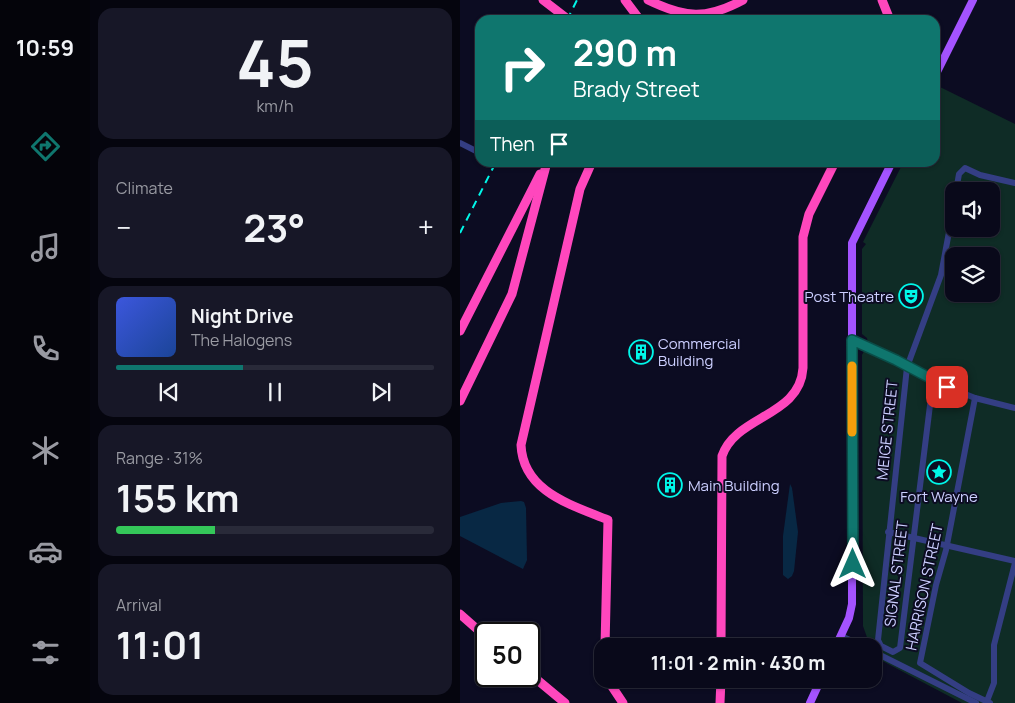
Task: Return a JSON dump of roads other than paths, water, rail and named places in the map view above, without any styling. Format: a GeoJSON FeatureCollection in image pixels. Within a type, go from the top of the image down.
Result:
{"type":"FeatureCollection","features":[{"type":"Feature","properties":{"kind":"highway"},"geometry":{"type":"LineString","coordinates":[[543,0],[562,15]]}},
{"type":"Feature","properties":{"kind":"highway"},"geometry":{"type":"LineString","coordinates":[[625,0],[636,15]]}},
{"type":"Feature","properties":{"kind":"highway"},"geometry":{"type":"LineString","coordinates":[[648,0],[675,12],[694,15]]}},
{"type":"Feature","properties":{"kind":"highway"},"geometry":{"type":"LineString","coordinates":[[704,15],[726,9],[743,0]]}},
{"type":"Feature","properties":{"kind":"highway"},"geometry":{"type":"LineString","coordinates":[[882,0],[888,15]]}},
{"type":"Feature","properties":{"kind":"highway"},"geometry":{"type":"LineString","coordinates":[[460,331],[543,167]]}},
{"type":"Feature","properties":{"kind":"highway"},"geometry":{"type":"LineString","coordinates":[[460,401],[512,294],[545,167]]}},
{"type":"Feature","properties":{"kind":"highway"},"geometry":{"type":"LineString","coordinates":[[590,167],[579,195],[521,445],[526,469],[542,488],[557,499],[608,520],[605,638]]}},
{"type":"Feature","properties":{"kind":"highway"},"geometry":{"type":"LineString","coordinates":[[721,638],[722,456],[735,436],[783,405],[800,384],[803,368],[803,237],[809,214],[832,167]]}},
{"type":"Feature","properties":{"kind":"highway"},"geometry":{"type":"LineString","coordinates":[[460,614],[475,627]]}},
{"type":"Feature","properties":{"kind":"highway"},"geometry":{"type":"LineString","coordinates":[[540,682],[565,703]]}},
{"type":"Feature","properties":{"kind":"highway"},"geometry":{"type":"LineString","coordinates":[[612,688],[623,703]]}},
{"type":"Feature","properties":{"kind":"highway"},"geometry":{"type":"LineString","coordinates":[[720,703],[721,688]]}},
{"type":"Feature","properties":{"kind":"main road"},"geometry":{"type":"LineString","coordinates":[[940,66],[973,0]]}},
{"type":"Feature","properties":{"kind":"main road"},"geometry":{"type":"LineString","coordinates":[[841,636],[849,618],[852,604],[852,243],[890,167]]}},
{"type":"Feature","properties":{"kind":"main road"},"geometry":{"type":"LineString","coordinates":[[810,703],[817,688]]}},
{"type":"Feature","properties":{"kind":"street"},"geometry":{"type":"LineString","coordinates":[[460,143],[475,150]]}},
{"type":"Feature","properties":{"kind":"street"},"geometry":{"type":"LineString","coordinates":[[958,182],[959,174],[963,169],[1015,183]]}},
{"type":"Feature","properties":{"kind":"street","name":"MEIGE STREET"},"geometry":{"type":"LineString","coordinates":[[897,651],[893,652],[878,642],[888,532],[907,367],[941,276],[948,237]]}},
{"type":"Feature","properties":{"kind":"street"},"geometry":{"type":"LineString","coordinates":[[852,340],[894,364],[907,367],[933,381],[975,398],[1015,408]]}},
{"type":"Feature","properties":{"kind":"street","name":"SIGNAL STREET"},"geometry":{"type":"LineString","coordinates":[[897,651],[900,648],[912,537],[933,381]]}},
{"type":"Feature","properties":{"kind":"street","name":"HARRISON STREET"},"geometry":{"type":"LineString","coordinates":[[975,398],[947,544],[936,585],[920,663],[988,702]]}},
{"type":"Feature","properties":{"kind":"street"},"geometry":{"type":"LineString","coordinates":[[888,532],[947,544],[1015,562],[994,645],[994,683],[988,702]]}},
{"type":"Feature","properties":{"kind":"street"},"geometry":{"type":"LineString","coordinates":[[841,636],[845,638]]}},
{"type":"Feature","properties":{"kind":"street"},"geometry":{"type":"LineString","coordinates":[[882,656],[976,703]]}},
{"type":"Feature","properties":{"kind":"water"},"geometry":{"type":"Polygon","coordinates":[[[790,484],[798,532],[794,571],[788,579],[783,575],[783,536],[790,484]]]}},
{"type":"Feature","properties":{"kind":"water"},"geometry":{"type":"Polygon","coordinates":[[[524,502],[526,508],[527,560],[523,569],[460,536],[460,517],[501,503],[524,502]]]}},
{"type":"Feature","properties":{"kind":"railway"},"geometry":{"type":"LineString","coordinates":[[570,15],[577,0]]}},
{"type":"Feature","properties":{"kind":"railway"},"geometry":{"type":"LineString","coordinates":[[460,233],[493,167]]}},
{"type":"Feature","properties":{"kind":"place","name":"Post Theatre"},"geometry":{"type":"Point","coordinates":[911,296]}},
{"type":"Feature","properties":{"kind":"place","name":"Commercial Building"},"geometry":{"type":"Point","coordinates":[641,352]}},
{"type":"Feature","properties":{"kind":"place","name":"Fort Wayne"},"geometry":{"type":"Point","coordinates":[939,472]}},
{"type":"Feature","properties":{"kind":"place","name":"Main Building"},"geometry":{"type":"Point","coordinates":[670,485]}}]}
